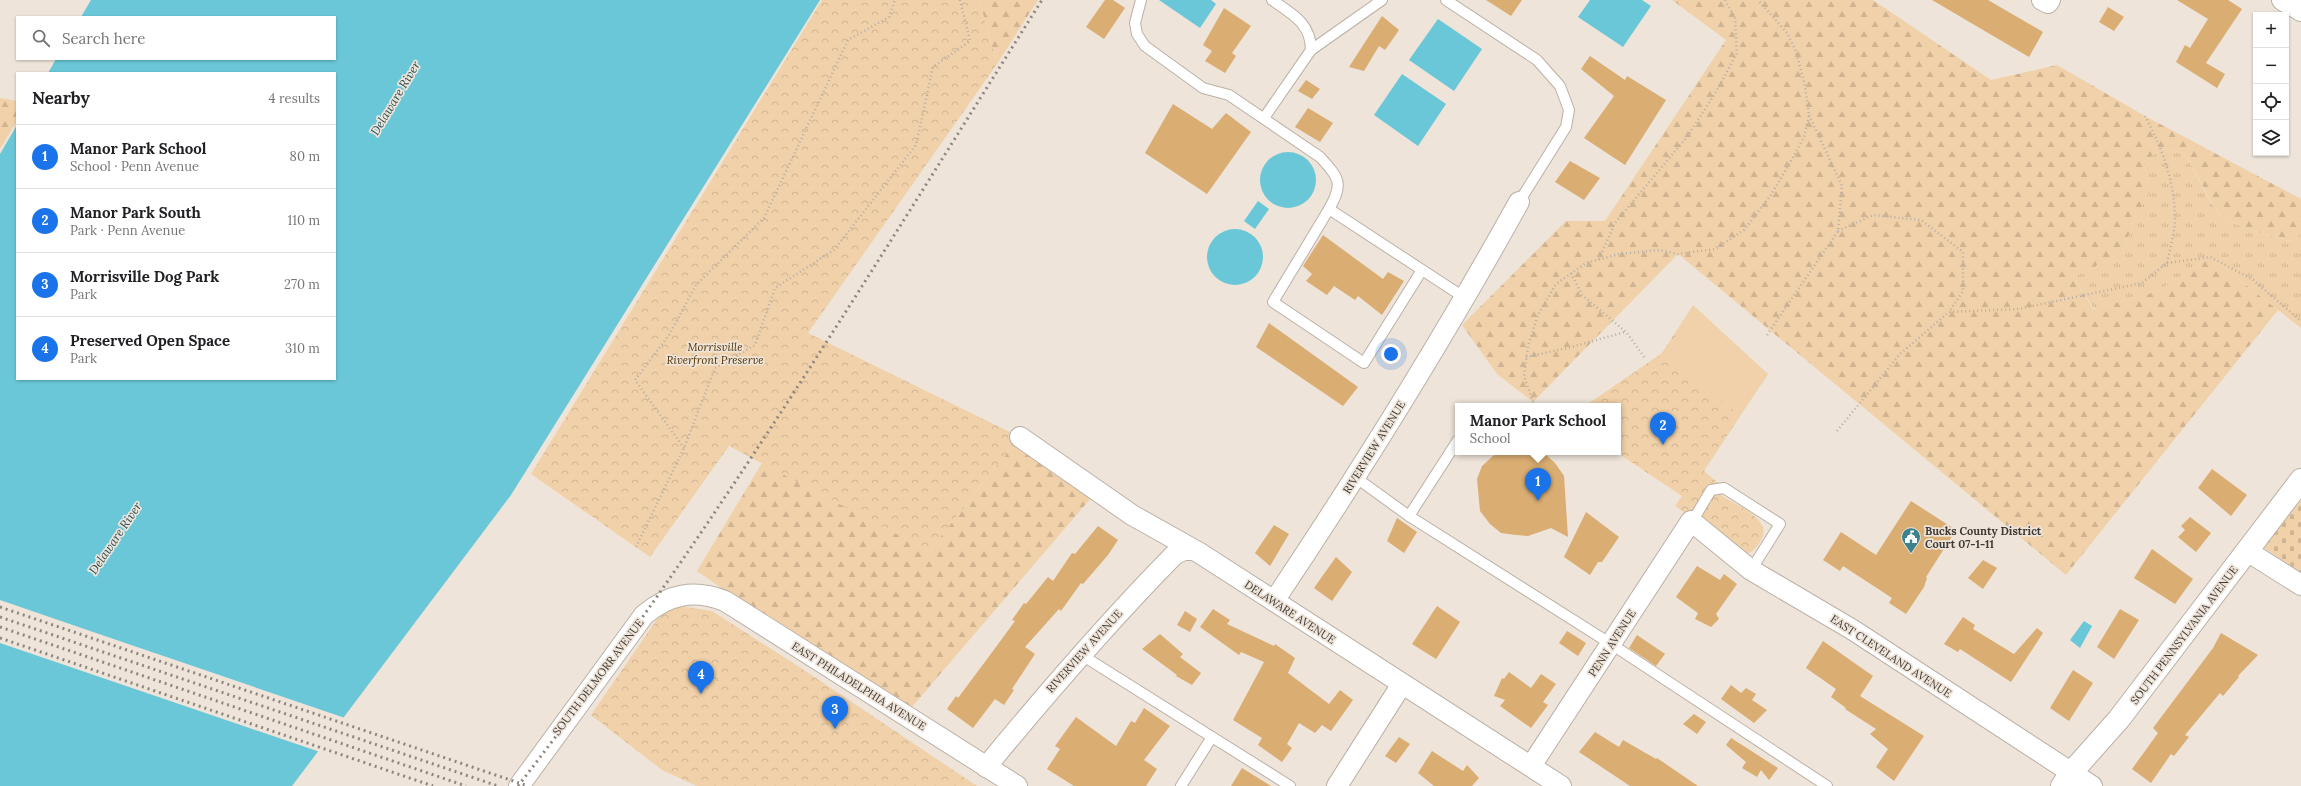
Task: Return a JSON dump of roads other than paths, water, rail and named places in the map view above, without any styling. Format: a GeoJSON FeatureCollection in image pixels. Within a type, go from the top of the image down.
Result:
{"type":"FeatureCollection","features":[{"type":"Feature","properties":{"kind":"main road","name":"SOUTH PENNSYLVANIA AVENUE"},"geometry":{"type":"LineString","coordinates":[[2066,780],[2119,719],[2301,480]]}},
{"type":"Feature","properties":{"kind":"street"},"geometry":{"type":"LineString","coordinates":[[2042,0],[2048,3],[2050,0]]}},
{"type":"Feature","properties":{"kind":"street"},"geometry":{"type":"LineString","coordinates":[[2282,0],[2301,11]]}},
{"type":"Feature","properties":{"kind":"street","name":"RIVERVIEW AVENUE"},"geometry":{"type":"LineString","coordinates":[[1274,601],[1356,477],[1468,294],[1519,202]]}},
{"type":"Feature","properties":{"kind":"street","name":"DELAWARE AVENUE"},"geometry":{"type":"LineString","coordinates":[[1020,437],[1132,515],[1193,550],[1274,601],[1561,786]]}},
{"type":"Feature","properties":{"kind":"street","name":"PENN AVENUE"},"geometry":{"type":"LineString","coordinates":[[1531,766],[1691,521],[1692,522]]}},
{"type":"Feature","properties":{"kind":"street","name":"EAST CLEVELAND AVENUE"},"geometry":{"type":"LineString","coordinates":[[1692,522],[1751,570],[1853,630],[2066,780],[2092,786]]}},
{"type":"Feature","properties":{"kind":"street","name":"RIVERVIEW AVENUE"},"geometry":{"type":"LineString","coordinates":[[986,767],[1080,654],[1175,554],[1184,550],[1193,550]]}},
{"type":"Feature","properties":{"kind":"street"},"geometry":{"type":"LineString","coordinates":[[2248,551],[2301,585]]}},
{"type":"Feature","properties":{"kind":"street","name":"EAST PHILADELPHIA AVENUE"},"geometry":{"type":"LineString","coordinates":[[697,594],[711,596],[725,601],[1017,786]]}},
{"type":"Feature","properties":{"kind":"street","name":"SOUTH DELMORR AVENUE"},"geometry":{"type":"LineString","coordinates":[[519,786],[644,615],[668,599],[682,595],[697,594]]}},
{"type":"Feature","properties":{"kind":"street"},"geometry":{"type":"LineString","coordinates":[[1337,786],[1402,684]]}},
{"type":"Feature","properties":{"kind":"lane"},"geometry":{"type":"LineString","coordinates":[[1141,0],[1135,23],[1137,34],[1145,46],[1203,88],[1229,95],[1320,157],[1332,170],[1338,182],[1338,193],[1273,302],[1364,363],[1422,270]]}},
{"type":"Feature","properties":{"kind":"lane"},"geometry":{"type":"LineString","coordinates":[[1272,0],[1299,19],[1311,37],[1311,50]]}},
{"type":"Feature","properties":{"kind":"lane"},"geometry":{"type":"LineString","coordinates":[[1264,118],[1311,50],[1382,0]]}},
{"type":"Feature","properties":{"kind":"lane"},"geometry":{"type":"LineString","coordinates":[[1446,0],[1537,60],[1560,86],[1569,110],[1566,127],[1519,202]]}},
{"type":"Feature","properties":{"kind":"lane"},"geometry":{"type":"LineString","coordinates":[[1329,209],[1422,270],[1468,294]]}},
{"type":"Feature","properties":{"kind":"lane"},"geometry":{"type":"LineString","coordinates":[[1409,516],[1455,445]]}},
{"type":"Feature","properties":{"kind":"lane"},"geometry":{"type":"LineString","coordinates":[[1356,477],[1409,516],[1611,644],[1827,786]]}},
{"type":"Feature","properties":{"kind":"lane"},"geometry":{"type":"LineString","coordinates":[[1692,522],[1711,490],[1724,488],[1780,524],[1751,570]]}},
{"type":"Feature","properties":{"kind":"lane"},"geometry":{"type":"LineString","coordinates":[[1080,654],[1290,786]]}},
{"type":"Feature","properties":{"kind":"lane"},"geometry":{"type":"LineString","coordinates":[[1181,786],[1212,737]]}},
{"type":"Feature","properties":{"kind":"water","name":"Delaware River"},"geometry":{"type":"Polygon","coordinates":[[[91,0],[820,0],[511,495],[292,786],[0,786],[0,154],[16,127],[16,380],[336,380],[336,72],[49,72],[55,60],[336,60],[336,16],[82,16],[91,0]]]}},
{"type":"Feature","properties":{"kind":"water"},"geometry":{"type":"Polygon","coordinates":[[[1159,0],[1211,0],[1216,4],[1200,28],[1159,0]]]}},
{"type":"Feature","properties":{"kind":"water"},"geometry":{"type":"Polygon","coordinates":[[[1590,0],[1642,0],[1651,6],[1623,47],[1578,17],[1590,0]]]}},
{"type":"Feature","properties":{"kind":"water"},"geometry":{"type":"Polygon","coordinates":[[[1438,19],[1482,49],[1454,91],[1409,60],[1438,19]]]}},
{"type":"Feature","properties":{"kind":"water"},"geometry":{"type":"Polygon","coordinates":[[[1402,74],[1446,104],[1418,146],[1374,115],[1402,74]]]}},
{"type":"Feature","properties":{"kind":"water"},"geometry":{"type":"Polygon","coordinates":[[[1283,152],[1293,152],[1308,160],[1314,169],[1316,180],[1314,191],[1308,200],[1293,208],[1283,208],[1272,203],[1265,196],[1260,185],[1260,175],[1265,164],[1272,157],[1283,152]]]}},
{"type":"Feature","properties":{"kind":"water"},"geometry":{"type":"Polygon","coordinates":[[[1258,201],[1269,209],[1255,229],[1244,221],[1258,201]]]}},
{"type":"Feature","properties":{"kind":"water"},"geometry":{"type":"Polygon","coordinates":[[[1230,229],[1240,229],[1255,237],[1261,246],[1263,257],[1261,268],[1255,277],[1240,285],[1230,285],[1219,280],[1212,273],[1207,262],[1207,252],[1212,241],[1219,234],[1230,229]]]}},
{"type":"Feature","properties":{"kind":"water"},"geometry":{"type":"Polygon","coordinates":[[[2084,621],[2092,626],[2080,648],[2070,640],[2084,621]]]}},
{"type":"Feature","properties":{"kind":"railway"},"geometry":{"type":"LineString","coordinates":[[518,786],[589,692],[658,596],[724,498],[853,300],[1042,0]]}},
{"type":"Feature","properties":{"kind":"railway"},"geometry":{"type":"LineString","coordinates":[[0,607],[528,786]]}},
{"type":"Feature","properties":{"kind":"railway"},"geometry":{"type":"LineString","coordinates":[[0,617],[498,786]]}},
{"type":"Feature","properties":{"kind":"railway"},"geometry":{"type":"LineString","coordinates":[[0,627],[466,786]]}},
{"type":"Feature","properties":{"kind":"railway"},"geometry":{"type":"LineString","coordinates":[[0,638],[433,786]]}},
{"type":"Feature","properties":{"kind":"place","name":"Manor Park South"},"geometry":{"type":"Point","coordinates":[1663,445]}},
{"type":"Feature","properties":{"kind":"place","name":"Manor Park School"},"geometry":{"type":"Point","coordinates":[1538,501]}},
{"type":"Feature","properties":{"kind":"place","name":"Bucks County District Court 07-1-11"},"geometry":{"type":"Point","coordinates":[1911,554]}},
{"type":"Feature","properties":{"kind":"place","name":"Preserved Open Space"},"geometry":{"type":"Point","coordinates":[701,694]}},
{"type":"Feature","properties":{"kind":"place","name":"Morrisville Dog Park"},"geometry":{"type":"Point","coordinates":[835,729]}},
{"type":"Feature","properties":{"kind":"park label","name":"Morrisville Riverfront Preserve"},"geometry":{"type":"Point","coordinates":[715,353]}}]}
